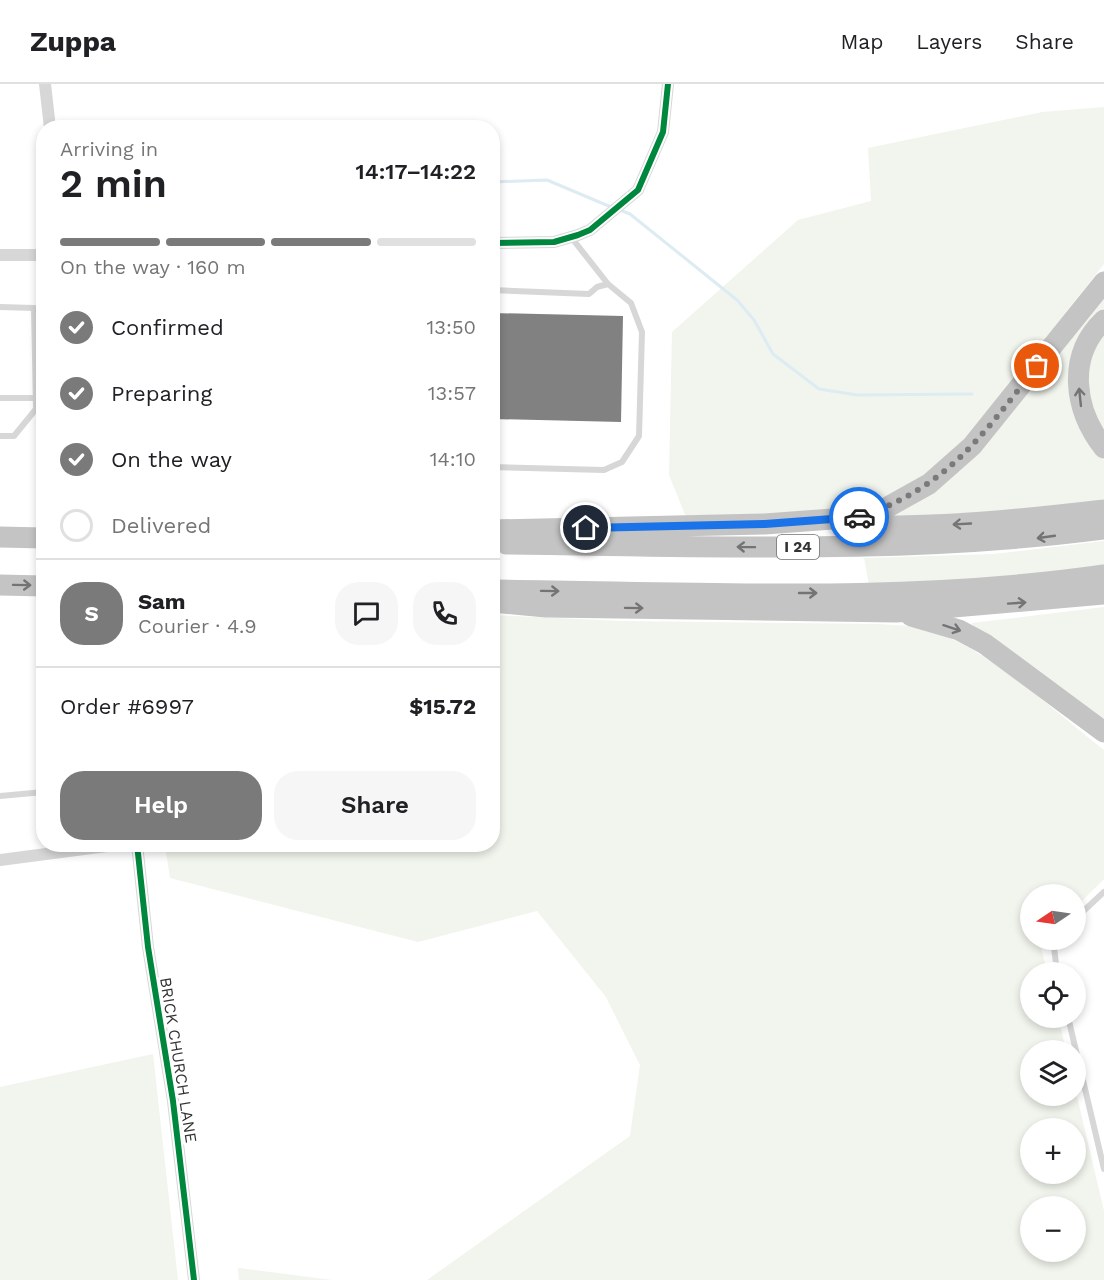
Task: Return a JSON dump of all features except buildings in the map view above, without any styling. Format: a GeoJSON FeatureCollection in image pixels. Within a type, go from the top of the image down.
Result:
{"type":"FeatureCollection","features":[{"type":"Feature","properties":{"kind":"highway"},"geometry":{"type":"LineString","coordinates":[[765,524],[859,517],[907,499],[929,484],[972,446],[1104,282]]}},
{"type":"Feature","properties":{"kind":"highway"},"geometry":{"type":"LineString","coordinates":[[1104,320],[1086,344],[1078,376],[1079,403],[1090,430],[1104,448]]}},
{"type":"Feature","properties":{"kind":"highway"},"geometry":{"type":"LineString","coordinates":[[500,530],[765,524],[911,528],[996,522],[1104,510]]}},
{"type":"Feature","properties":{"kind":"highway","name":"I 24"},"geometry":{"type":"LineString","coordinates":[[500,544],[911,546],[1017,540],[1104,529]]}},
{"type":"Feature","properties":{"kind":"highway"},"geometry":{"type":"LineString","coordinates":[[0,537],[36,538]]}},
{"type":"Feature","properties":{"kind":"highway"},"geometry":{"type":"LineString","coordinates":[[500,590],[814,594],[951,589],[1104,575]]}},
{"type":"Feature","properties":{"kind":"highway"},"geometry":{"type":"LineString","coordinates":[[0,585],[36,585]]}},
{"type":"Feature","properties":{"kind":"highway"},"geometry":{"type":"LineString","coordinates":[[500,603],[546,607],[896,612],[1104,594]]}},
{"type":"Feature","properties":{"kind":"highway"},"geometry":{"type":"LineString","coordinates":[[896,612],[959,630],[985,644],[1104,732]]}},
{"type":"Feature","properties":{"kind":"street"},"geometry":{"type":"LineString","coordinates":[[45,84],[49,120]]}},
{"type":"Feature","properties":{"kind":"street"},"geometry":{"type":"LineString","coordinates":[[500,243],[554,242],[572,237],[590,230],[638,190],[663,132],[668,84]]}},
{"type":"Feature","properties":{"kind":"street"},"geometry":{"type":"LineString","coordinates":[[0,255],[36,255]]}},
{"type":"Feature","properties":{"kind":"street"},"geometry":{"type":"LineString","coordinates":[[0,860],[61,852]]}},
{"type":"Feature","properties":{"kind":"street","name":"BRICK CHURCH LANE"},"geometry":{"type":"LineString","coordinates":[[138,852],[148,947],[173,1101],[194,1280]]}},
{"type":"Feature","properties":{"kind":"lane"},"geometry":{"type":"LineString","coordinates":[[500,467],[604,470],[622,462],[639,436],[642,332],[631,303],[608,284],[572,237]]}},
{"type":"Feature","properties":{"kind":"lane"},"geometry":{"type":"LineString","coordinates":[[500,290],[589,294],[597,287],[608,284]]}},
{"type":"Feature","properties":{"kind":"lane"},"geometry":{"type":"LineString","coordinates":[[0,307],[34,308],[36,398],[0,398]]}},
{"type":"Feature","properties":{"kind":"lane"},"geometry":{"type":"LineString","coordinates":[[0,436],[14,436],[36,413]]}},
{"type":"Feature","properties":{"kind":"lane"},"geometry":{"type":"LineString","coordinates":[[0,796],[36,793]]}},
{"type":"Feature","properties":{"kind":"lane"},"geometry":{"type":"LineString","coordinates":[[1086,909],[1104,892]]}},
{"type":"Feature","properties":{"kind":"lane"},"geometry":{"type":"LineString","coordinates":[[1071,1028],[1104,1169]]}},
{"type":"Feature","properties":{"kind":"shaded area"},"geometry":{"type":"Polygon","coordinates":[[[1104,107],[1104,264],[964,441],[928,476],[895,495],[865,506],[822,512],[686,517],[669,475],[672,332],[798,220],[871,201],[868,148],[1042,112],[1104,107]]]}},
{"type":"Feature","properties":{"kind":"shaded area"},"geometry":{"type":"Polygon","coordinates":[[[1104,291],[1104,308],[1083,334],[1091,446],[1104,460],[1104,499],[1064,506],[873,520],[905,507],[1104,291]]]}},
{"type":"Feature","properties":{"kind":"shaded area"},"geometry":{"type":"Polygon","coordinates":[[[1104,335],[1104,432],[1089,396],[1088,370],[1096,346],[1104,335]]]}},
{"type":"Feature","properties":{"kind":"shaded area"},"geometry":{"type":"Polygon","coordinates":[[[1104,541],[1104,567],[977,581],[869,585],[864,558],[994,554],[1104,541]]]}},
{"type":"Feature","properties":{"kind":"shaded area"},"geometry":{"type":"Polygon","coordinates":[[[1104,607],[1104,724],[973,627],[972,623],[1104,607]]]}},
{"type":"Feature","properties":{"kind":"shaded area"},"geometry":{"type":"Polygon","coordinates":[[[500,615],[621,621],[879,624],[921,628],[944,635],[992,662],[1104,750],[1104,879],[1086,897],[1086,884],[1020,884],[1020,950],[1042,950],[1045,962],[1020,962],[1020,1028],[1061,1028],[1064,1040],[1020,1040],[1020,1106],[1079,1106],[1082,1118],[1020,1118],[1020,1184],[1086,1184],[1086,1134],[1104,1211],[1104,1280],[427,1280],[630,1136],[640,1065],[606,997],[537,911],[418,942],[170,878],[166,852],[500,852],[500,615]]]}},
{"type":"Feature","properties":{"kind":"shaded area"},"geometry":{"type":"Polygon","coordinates":[[[153,1054],[178,1280],[0,1280],[0,1087],[153,1054]]]}},
{"type":"Feature","properties":{"kind":"shaded area"},"geometry":{"type":"Polygon","coordinates":[[[239,1268],[332,1280],[239,1280],[239,1268]]]}},
{"type":"Feature","properties":{"kind":"waterway"},"geometry":{"type":"LineString","coordinates":[[500,182],[547,180],[611,207]]}},
{"type":"Feature","properties":{"kind":"waterway"},"geometry":{"type":"LineString","coordinates":[[620,210],[630,214],[737,300],[754,320],[773,354],[819,389],[857,395],[972,394]]}},
{"type":"Feature","properties":{"kind":"cycle path"},"geometry":{"type":"LineString","coordinates":[[500,243],[554,242],[578,235],[590,230],[638,190],[663,132],[668,84]]}},
{"type":"Feature","properties":{"kind":"cycle path"},"geometry":{"type":"LineString","coordinates":[[138,852],[148,947],[173,1101],[194,1280]]}},
{"type":"Feature","properties":{"kind":"way so far"},"geometry":{"type":"LineString","coordinates":[[859,517],[907,499],[952,466],[972,446],[1037,366]]}},
{"type":"Feature","properties":{"kind":"route"},"geometry":{"type":"LineString","coordinates":[[586,528],[765,524],[859,517]]}}]}
